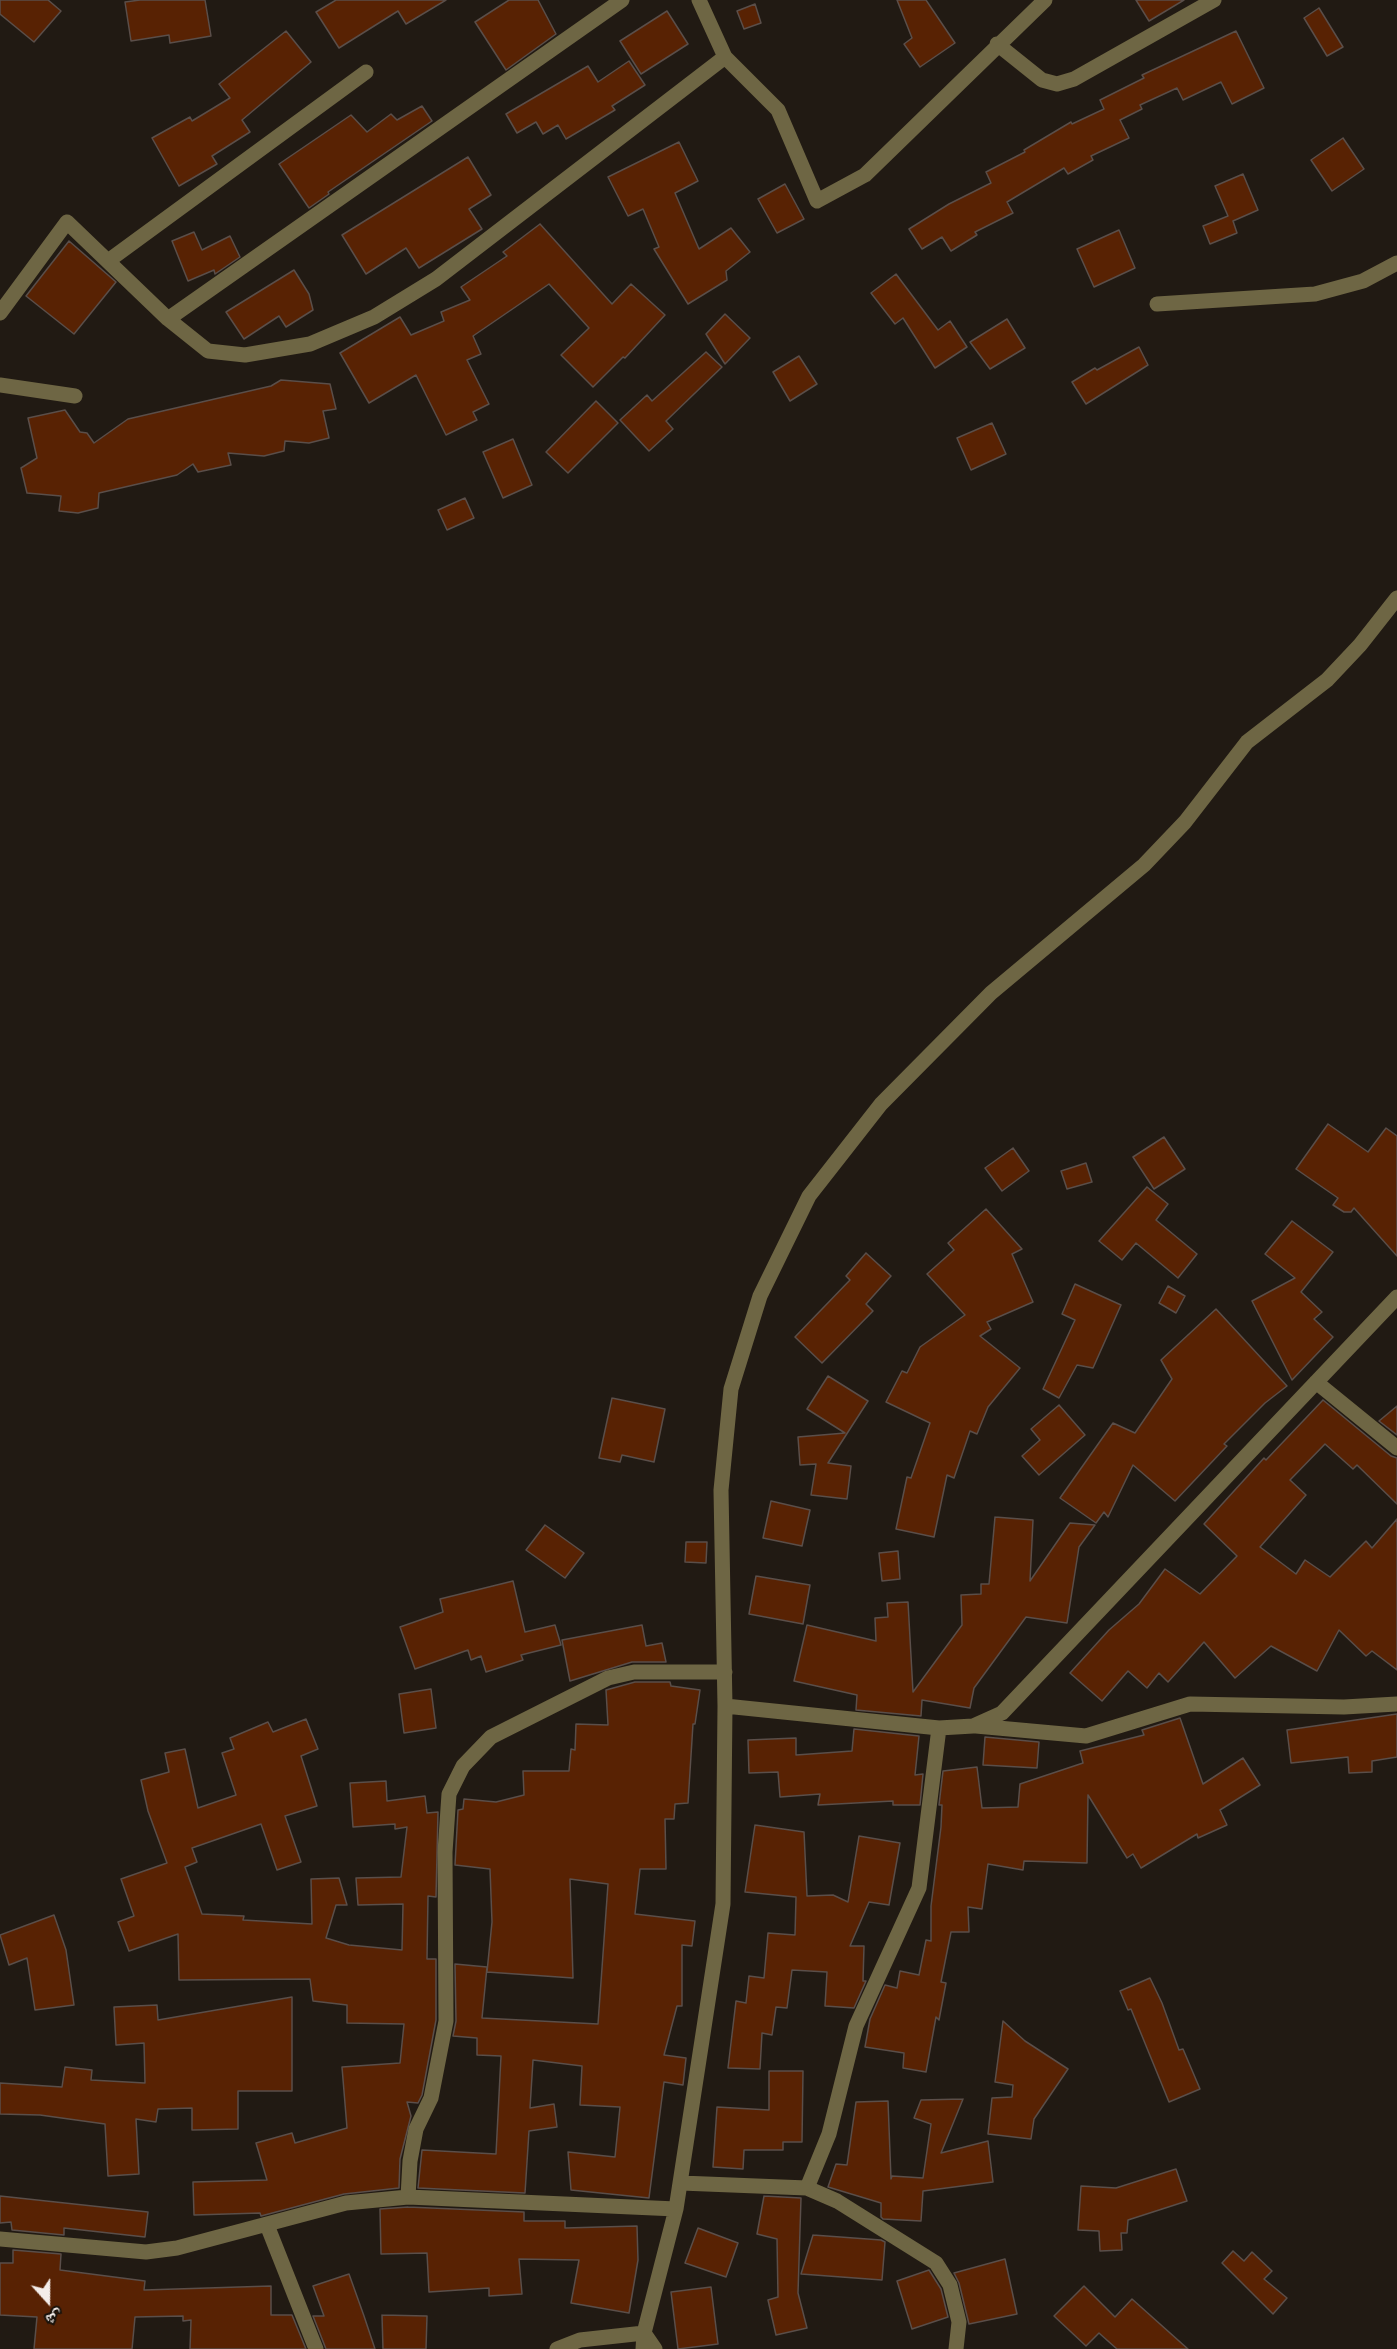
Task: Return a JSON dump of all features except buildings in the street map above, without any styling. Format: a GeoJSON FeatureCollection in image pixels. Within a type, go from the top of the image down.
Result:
{"type":"FeatureCollection","features":[{"type":"Feature","properties":{"kind":"street"},"geometry":{"type":"LineString","coordinates":[[168,319],[622,0]]}},
{"type":"Feature","properties":{"kind":"street"},"geometry":{"type":"LineString","coordinates":[[699,0],[725,57],[778,110],[817,201],[865,175],[997,44],[1045,0]]}},
{"type":"Feature","properties":{"kind":"street"},"geometry":{"type":"LineString","coordinates":[[997,44],[1042,80],[1057,84],[1074,79],[1214,0]]}},
{"type":"Feature","properties":{"kind":"street"},"geometry":{"type":"LineString","coordinates":[[0,313],[67,222],[168,319],[208,351],[245,355],[310,344],[374,317],[445,272],[725,57]]}},
{"type":"Feature","properties":{"kind":"street"},"geometry":{"type":"LineString","coordinates":[[108,261],[366,72]]}},
{"type":"Feature","properties":{"kind":"street"},"geometry":{"type":"LineString","coordinates":[[1157,303],[1315,294],[1363,281],[1397,263]]}},
{"type":"Feature","properties":{"kind":"street"},"geometry":{"type":"LineString","coordinates":[[0,385],[75,396]]}},
{"type":"Feature","properties":{"kind":"street"},"geometry":{"type":"LineString","coordinates":[[643,2349],[644,2333],[681,2183],[723,1904],[725,1672],[721,1490],[731,1389],[760,1296],[809,1196],[888,1096],[991,993],[1144,865],[1185,822],[1247,742],[1327,680],[1360,645],[1397,598]]}},
{"type":"Feature","properties":{"kind":"street"},"geometry":{"type":"LineString","coordinates":[[973,1726],[1002,1713],[1397,1297]]}},
{"type":"Feature","properties":{"kind":"street"},"geometry":{"type":"LineString","coordinates":[[1316,1382],[1397,1448]]}},
{"type":"Feature","properties":{"kind":"street"},"geometry":{"type":"LineString","coordinates":[[408,2197],[410,2161],[416,2129],[431,2098],[446,2021],[446,1829],[449,1794],[463,1766],[491,1737],[608,1678],[634,1672],[725,1672]]}},
{"type":"Feature","properties":{"kind":"street"},"geometry":{"type":"LineString","coordinates":[[725,1706],[939,1728],[973,1726],[1086,1736],[1190,1704],[1344,1707],[1397,1704]]}},
{"type":"Feature","properties":{"kind":"street"},"geometry":{"type":"LineString","coordinates":[[807,2188],[829,2134],[856,2026],[919,1888],[939,1728]]}},
{"type":"Feature","properties":{"kind":"street"},"geometry":{"type":"LineString","coordinates":[[681,2183],[807,2188],[837,2201],[936,2263],[950,2285],[959,2322],[956,2349]]}},
{"type":"Feature","properties":{"kind":"street"},"geometry":{"type":"LineString","coordinates":[[0,2239],[146,2252],[177,2248],[346,2203],[408,2197],[676,2209]]}},
{"type":"Feature","properties":{"kind":"street"},"geometry":{"type":"LineString","coordinates":[[267,2225],[316,2349]]}},
{"type":"Feature","properties":{"kind":"street"},"geometry":{"type":"LineString","coordinates":[[557,2349],[580,2340],[644,2333]]}},
{"type":"Feature","properties":{"kind":"street"},"geometry":{"type":"LineString","coordinates":[[644,2333],[655,2349]]}}]}
